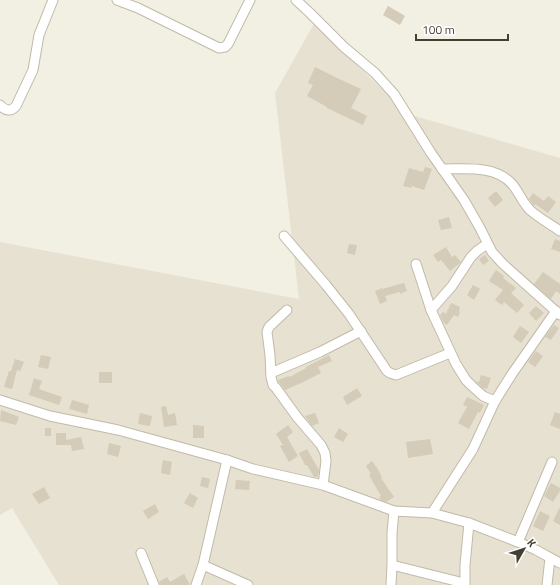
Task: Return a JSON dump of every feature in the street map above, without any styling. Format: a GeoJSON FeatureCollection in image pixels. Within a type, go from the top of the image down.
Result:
{"type":"FeatureCollection","features":[{"type":"Feature","properties":{"kind":"street"},"geometry":{"type":"LineString","coordinates":[[0,105],[5,110],[13,109],[16,106],[33,70],[39,35],[53,0]]}},
{"type":"Feature","properties":{"kind":"street"},"geometry":{"type":"LineString","coordinates":[[117,0],[138,8],[217,48],[221,48],[228,44],[250,0]]}},
{"type":"Feature","properties":{"kind":"street"},"geometry":{"type":"LineString","coordinates":[[296,0],[344,47],[375,73],[388,87],[472,213],[492,252],[503,264],[558,313],[512,374],[495,402],[473,449],[432,513]]}},
{"type":"Feature","properties":{"kind":"street"},"geometry":{"type":"LineString","coordinates":[[442,169],[480,169],[504,177],[514,187],[521,199],[530,209],[560,231]]}},
{"type":"Feature","properties":{"kind":"street"},"geometry":{"type":"LineString","coordinates":[[284,236],[337,298],[387,371],[396,375],[450,353]]}},
{"type":"Feature","properties":{"kind":"street"},"geometry":{"type":"LineString","coordinates":[[431,310],[452,286],[471,257],[488,244]]}},
{"type":"Feature","properties":{"kind":"street"},"geometry":{"type":"LineString","coordinates":[[416,264],[431,310],[450,353],[461,372],[472,386],[483,396],[495,402]]}},
{"type":"Feature","properties":{"kind":"street"},"geometry":{"type":"LineString","coordinates":[[287,310],[269,327],[267,332],[272,381],[297,417],[324,449],[326,461],[323,485]]}},
{"type":"Feature","properties":{"kind":"street"},"geometry":{"type":"LineString","coordinates":[[271,373],[320,352],[361,331]]}},
{"type":"Feature","properties":{"kind":"street"},"geometry":{"type":"LineString","coordinates":[[0,400],[50,416],[118,430],[227,460],[253,469],[323,485],[394,511],[432,513],[469,523],[518,542],[560,562]]}},
{"type":"Feature","properties":{"kind":"street"},"geometry":{"type":"LineString","coordinates":[[196,585],[203,565],[227,460]]}},
{"type":"Feature","properties":{"kind":"street"},"geometry":{"type":"LineString","coordinates":[[518,542],[552,462]]}},
{"type":"Feature","properties":{"kind":"street"},"geometry":{"type":"LineString","coordinates":[[391,585],[394,511]]}},
{"type":"Feature","properties":{"kind":"street"},"geometry":{"type":"LineString","coordinates":[[392,566],[465,584],[466,547],[469,523]]}},
{"type":"Feature","properties":{"kind":"street"},"geometry":{"type":"LineString","coordinates":[[141,553],[154,585]]}},
{"type":"Feature","properties":{"kind":"street"},"geometry":{"type":"LineString","coordinates":[[547,585],[550,558]]}},
{"type":"Feature","properties":{"kind":"street"},"geometry":{"type":"LineString","coordinates":[[203,565],[248,585]]}},
{"type":"Feature","properties":{"kind":"shaded area"},"geometry":{"type":"Polygon","coordinates":[[[314,24],[408,114],[560,158],[560,585],[59,585],[12,508],[0,515],[0,242],[299,299],[275,93],[314,24]]]}},
{"type":"Feature","properties":{"kind":"building"},"geometry":{"type":"Polygon","coordinates":[[[388,6],[405,16],[400,25],[383,15],[388,6]]]}},
{"type":"Feature","properties":{"kind":"building"},"geometry":{"type":"Polygon","coordinates":[[[315,67],[361,89],[351,108],[367,116],[363,125],[327,108],[307,96],[313,85],[308,83],[315,67]]]}},
{"type":"Feature","properties":{"kind":"building"},"geometry":{"type":"Polygon","coordinates":[[[425,167],[432,169],[424,190],[412,186],[411,188],[403,186],[409,168],[423,172],[425,167]]]}},
{"type":"Feature","properties":{"kind":"building"},"geometry":{"type":"Polygon","coordinates":[[[496,191],[503,200],[495,207],[488,198],[496,191]]]}},
{"type":"Feature","properties":{"kind":"building"},"geometry":{"type":"Polygon","coordinates":[[[533,193],[544,201],[548,196],[556,202],[548,213],[535,204],[534,206],[529,199],[533,193]]]}},
{"type":"Feature","properties":{"kind":"building"},"geometry":{"type":"Polygon","coordinates":[[[449,217],[452,228],[441,230],[438,220],[449,217]]]}},
{"type":"Feature","properties":{"kind":"building"},"geometry":{"type":"Polygon","coordinates":[[[555,239],[560,241],[560,252],[551,249],[555,239]]]}},
{"type":"Feature","properties":{"kind":"building"},"geometry":{"type":"Polygon","coordinates":[[[349,244],[357,245],[355,255],[347,253],[349,244]]]}},
{"type":"Feature","properties":{"kind":"building"},"geometry":{"type":"Polygon","coordinates":[[[446,247],[452,257],[455,255],[461,262],[450,271],[441,260],[438,262],[433,255],[446,247]]]}},
{"type":"Feature","properties":{"kind":"building"},"geometry":{"type":"Polygon","coordinates":[[[485,255],[489,261],[483,265],[479,259],[485,255]]]}},
{"type":"Feature","properties":{"kind":"building"},"geometry":{"type":"Polygon","coordinates":[[[496,270],[504,276],[503,278],[516,288],[511,293],[524,305],[517,313],[504,302],[502,305],[495,300],[503,290],[489,281],[496,270]]]}},
{"type":"Feature","properties":{"kind":"building"},"geometry":{"type":"Polygon","coordinates":[[[543,272],[560,284],[560,294],[556,291],[551,299],[534,284],[543,272]]]}},
{"type":"Feature","properties":{"kind":"building"},"geometry":{"type":"Polygon","coordinates":[[[404,283],[407,291],[400,294],[400,292],[385,296],[387,301],[380,304],[375,291],[404,283]]]}},
{"type":"Feature","properties":{"kind":"building"},"geometry":{"type":"Polygon","coordinates":[[[473,285],[480,289],[474,300],[467,295],[473,285]]]}},
{"type":"Feature","properties":{"kind":"building"},"geometry":{"type":"Polygon","coordinates":[[[451,303],[460,307],[460,312],[458,317],[454,315],[447,325],[444,323],[440,315],[443,312],[446,314],[451,303]]]}},
{"type":"Feature","properties":{"kind":"building"},"geometry":{"type":"Polygon","coordinates":[[[536,306],[544,313],[536,321],[529,313],[536,306]]]}},
{"type":"Feature","properties":{"kind":"building"},"geometry":{"type":"Polygon","coordinates":[[[554,325],[559,328],[551,340],[545,337],[554,325]]]}},
{"type":"Feature","properties":{"kind":"building"},"geometry":{"type":"Polygon","coordinates":[[[520,326],[529,332],[521,343],[513,337],[520,326]]]}},
{"type":"Feature","properties":{"kind":"building"},"geometry":{"type":"Polygon","coordinates":[[[536,351],[543,356],[535,367],[528,362],[536,351]]]}},
{"type":"Feature","properties":{"kind":"building"},"geometry":{"type":"Polygon","coordinates":[[[41,355],[51,357],[48,369],[38,367],[41,355]]]}},
{"type":"Feature","properties":{"kind":"building"},"geometry":{"type":"Polygon","coordinates":[[[329,355],[332,361],[318,367],[321,373],[285,390],[279,382],[278,380],[289,376],[290,377],[329,355]]]}},
{"type":"Feature","properties":{"kind":"building"},"geometry":{"type":"Polygon","coordinates":[[[15,359],[24,362],[20,371],[17,370],[12,389],[4,387],[15,359]]]}},
{"type":"Feature","properties":{"kind":"building"},"geometry":{"type":"Polygon","coordinates":[[[99,372],[112,372],[112,383],[99,383],[99,372]]]}},
{"type":"Feature","properties":{"kind":"building"},"geometry":{"type":"Polygon","coordinates":[[[481,375],[491,378],[487,389],[483,388],[475,381],[479,382],[481,375]]]}},
{"type":"Feature","properties":{"kind":"building"},"geometry":{"type":"Polygon","coordinates":[[[34,378],[42,381],[39,389],[62,397],[59,405],[29,395],[34,378]]]}},
{"type":"Feature","properties":{"kind":"building"},"geometry":{"type":"Polygon","coordinates":[[[357,388],[362,396],[347,405],[343,397],[357,388]]]}},
{"type":"Feature","properties":{"kind":"building"},"geometry":{"type":"Polygon","coordinates":[[[467,397],[484,405],[480,413],[478,412],[469,429],[458,423],[467,407],[463,405],[467,397]]]}},
{"type":"Feature","properties":{"kind":"building"},"geometry":{"type":"Polygon","coordinates":[[[72,400],[89,405],[87,414],[69,409],[72,400]]]}},
{"type":"Feature","properties":{"kind":"building"},"geometry":{"type":"Polygon","coordinates":[[[166,406],[168,415],[175,413],[177,425],[164,427],[161,407],[166,406]]]}},
{"type":"Feature","properties":{"kind":"building"},"geometry":{"type":"Polygon","coordinates":[[[1,410],[19,417],[16,425],[0,421],[1,410]]]}},
{"type":"Feature","properties":{"kind":"building"},"geometry":{"type":"Polygon","coordinates":[[[555,412],[560,414],[560,429],[550,425],[555,412]]]}},
{"type":"Feature","properties":{"kind":"building"},"geometry":{"type":"Polygon","coordinates":[[[140,413],[152,416],[150,426],[138,424],[140,413]]]}},
{"type":"Feature","properties":{"kind":"building"},"geometry":{"type":"Polygon","coordinates":[[[315,413],[319,423],[312,426],[305,416],[315,413]]]}},
{"type":"Feature","properties":{"kind":"building"},"geometry":{"type":"Polygon","coordinates":[[[193,425],[204,426],[204,438],[193,438],[193,425]]]}},
{"type":"Feature","properties":{"kind":"building"},"geometry":{"type":"Polygon","coordinates":[[[288,425],[293,432],[287,437],[298,456],[289,462],[280,446],[283,445],[276,434],[288,425]]]}},
{"type":"Feature","properties":{"kind":"building"},"geometry":{"type":"Polygon","coordinates":[[[45,428],[51,428],[51,436],[45,436],[45,428]]]}},
{"type":"Feature","properties":{"kind":"building"},"geometry":{"type":"Polygon","coordinates":[[[339,428],[348,434],[343,442],[334,437],[339,428]]]}},
{"type":"Feature","properties":{"kind":"building"},"geometry":{"type":"Polygon","coordinates":[[[56,433],[66,433],[66,440],[81,437],[84,449],[72,451],[71,445],[56,445],[56,433]]]}},
{"type":"Feature","properties":{"kind":"building"},"geometry":{"type":"Polygon","coordinates":[[[430,439],[433,454],[408,458],[406,442],[430,439]]]}},
{"type":"Feature","properties":{"kind":"building"},"geometry":{"type":"Polygon","coordinates":[[[109,443],[121,446],[118,457],[107,454],[109,443]]]}},
{"type":"Feature","properties":{"kind":"building"},"geometry":{"type":"Polygon","coordinates":[[[307,449],[319,470],[318,476],[316,477],[314,477],[307,465],[305,465],[299,453],[307,449]]]}},
{"type":"Feature","properties":{"kind":"building"},"geometry":{"type":"Polygon","coordinates":[[[163,460],[172,462],[170,475],[161,473],[163,460]]]}},
{"type":"Feature","properties":{"kind":"building"},"geometry":{"type":"Polygon","coordinates":[[[372,461],[394,497],[386,502],[381,500],[379,497],[381,496],[369,475],[371,474],[366,466],[372,461]]]}},
{"type":"Feature","properties":{"kind":"building"},"geometry":{"type":"Polygon","coordinates":[[[202,477],[210,479],[208,488],[200,486],[202,477]]]}},
{"type":"Feature","properties":{"kind":"building"},"geometry":{"type":"Polygon","coordinates":[[[236,480],[250,481],[249,490],[235,489],[236,480]]]}},
{"type":"Feature","properties":{"kind":"building"},"geometry":{"type":"Polygon","coordinates":[[[551,483],[560,488],[560,491],[553,502],[544,496],[551,483]]]}},
{"type":"Feature","properties":{"kind":"building"},"geometry":{"type":"Polygon","coordinates":[[[44,487],[50,498],[39,504],[32,494],[44,487]]]}},
{"type":"Feature","properties":{"kind":"building"},"geometry":{"type":"Polygon","coordinates":[[[190,493],[198,498],[193,508],[184,503],[190,493]]]}},
{"type":"Feature","properties":{"kind":"building"},"geometry":{"type":"Polygon","coordinates":[[[155,504],[159,512],[148,519],[143,511],[155,504]]]}},
{"type":"Feature","properties":{"kind":"building"},"geometry":{"type":"Polygon","coordinates":[[[560,507],[560,525],[553,521],[560,507]]]}},
{"type":"Feature","properties":{"kind":"building"},"geometry":{"type":"Polygon","coordinates":[[[540,511],[550,516],[543,531],[533,526],[540,511]]]}},
{"type":"Feature","properties":{"kind":"building"},"geometry":{"type":"Polygon","coordinates":[[[184,574],[190,585],[160,585],[159,582],[167,577],[170,582],[184,574]]]}}]}
